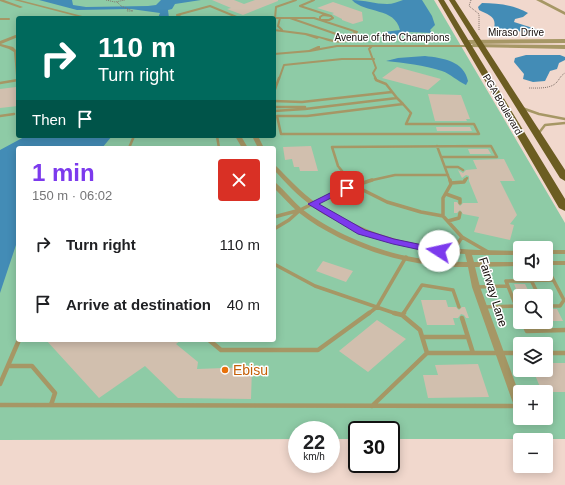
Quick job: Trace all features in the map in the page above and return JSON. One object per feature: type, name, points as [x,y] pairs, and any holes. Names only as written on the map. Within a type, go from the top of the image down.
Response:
[{"type":"main road","name":"PGA Boulevard","points":[[441,0],[520,108],[565,178]]},
{"type":"main road","name":"PGA Boulevard","points":[[452,0],[474,44],[565,208]]},
{"type":"street","points":[[0,0],[25,8]]},
{"type":"street","points":[[16,0],[78,16]]},
{"type":"street","points":[[538,0],[565,14]]},
{"type":"street","points":[[63,16],[68,14]]},
{"type":"street","name":"Avenue of the Champions","points":[[276,30],[334,41],[474,44]]},
{"type":"street","points":[[0,44],[16,36]]},
{"type":"street","points":[[314,36],[321,42],[315,50]]},
{"type":"street","name":"Miraso Drive","points":[[474,44],[565,41]]},
{"type":"street","points":[[0,44],[15,50],[16,54]]},
{"type":"street","name":"Avenue of the Champions","points":[[276,54],[337,46],[474,44]]},
{"type":"street","name":"Miraso Drive","points":[[474,44],[565,48]]},
{"type":"street","points":[[276,169],[312,204],[362,232],[393,242],[429,250],[449,252],[513,252]]},
{"type":"street","points":[[276,186],[300,210],[344,237],[406,257],[430,262],[513,264]]},
{"type":"street","name":"Fairway Lane","points":[[468,252],[476,287],[513,390]]},
{"type":"street","points":[[553,252],[565,252]]},
{"type":"street","points":[[553,264],[565,263]]},
{"type":"lane","points":[[275,16],[276,7],[296,0]]},
{"type":"lane","points":[[314,0],[300,6],[330,16]]},
{"type":"lane","points":[[179,16],[177,15],[210,6],[234,16]]},
{"type":"lane","points":[[320,20],[321,16],[330,16]]},
{"type":"lane","points":[[320,20],[333,18],[330,16]]},
{"type":"lane","points":[[276,18],[280,18],[290,18],[314,18],[357,32],[348,36],[290,18]]},
{"type":"lane","points":[[280,18],[278,26],[282,30]]},
{"type":"lane","points":[[0,19],[9,19]]},
{"type":"lane","points":[[328,31],[340,27]]},
{"type":"lane","points":[[372,46],[369,49],[374,59],[376,68],[374,73],[376,80],[386,84],[412,114],[406,124],[474,124],[479,134],[281,134],[277,116],[307,116],[403,104]]},
{"type":"lane","points":[[276,87],[284,65],[342,59],[374,59]]},
{"type":"lane","points":[[0,84],[16,80]]},
{"type":"lane","points":[[276,101],[302,102],[392,92]]},
{"type":"lane","points":[[276,107],[310,108],[398,98]]},
{"type":"lane","points":[[276,111],[305,108]]},
{"type":"lane","points":[[520,108],[539,114],[565,119]]},
{"type":"lane","points":[[0,116],[14,114]]},
{"type":"lane","points":[[538,134],[545,125],[565,123]]},
{"type":"lane","points":[[437,146],[451,183],[443,198],[443,216]]},
{"type":"lane","points":[[441,156],[497,157],[491,146],[332,147],[338,166],[356,185],[387,202],[421,212],[443,216],[462,237],[491,253]]},
{"type":"lane","points":[[445,167],[458,167],[463,170]]},
{"type":"lane","points":[[276,216],[300,210],[339,191],[356,185],[395,175],[448,175]]},
{"type":"lane","points":[[451,183],[464,182],[467,178]]},
{"type":"lane","points":[[446,194],[460,199],[460,202]]},
{"type":"lane","points":[[276,228],[290,220],[300,210]]},
{"type":"lane","points":[[448,221],[460,218],[460,214]]},
{"type":"lane","points":[[449,252],[457,245],[462,237]]},
{"type":"lane","points":[[211,342],[221,350],[318,350],[377,307],[406,257]]},
{"type":"lane","points":[[276,265],[315,286],[357,302],[402,315],[420,330],[426,353]]},
{"type":"lane","points":[[553,280],[564,300],[560,306],[553,306]]},
{"type":"lane","points":[[513,281],[506,281],[513,296]]},
{"type":"lane","points":[[402,315],[422,285],[453,290],[458,307]]},
{"type":"lane","points":[[476,287],[508,286]]},
{"type":"lane","points":[[483,307],[513,306]]},
{"type":"lane","points":[[462,318],[473,354]]},
{"type":"lane","points":[[526,329],[527,331],[565,330]]},
{"type":"lane","points":[[422,337],[468,337]]},
{"type":"lane","points":[[0,384],[18,342]]},
{"type":"lane","points":[[372,406],[426,353],[513,353]]},
{"type":"lane","points":[[553,353],[565,353]]},
{"type":"lane","points":[[8,366],[32,366],[55,393],[51,406]]},
{"type":"lane","points":[[0,405],[513,406]]},
{"type":"path","points":[[106,0],[109,2],[125,0]]},
{"type":"path","points":[[471,0],[469,6],[479,14],[481,33]]},
{"type":"path","points":[[117,2],[121,6],[128,9]]},
{"type":"path","points":[[529,88],[549,87],[556,83],[560,76],[565,73]]},
{"type":"green space","points":[[0,0],[434,0],[565,223],[565,439],[553,439],[553,433],[513,433],[513,439],[400,439],[400,421],[348,421],[348,439],[340,439],[340,421],[288,421],[288,439],[0,440]]},
{"type":"water","points":[[39,0],[72,0],[73,5],[86,7],[148,6],[156,5],[161,0],[201,0],[175,4],[172,9],[168,10],[169,16],[159,16],[160,13],[131,9],[77,10]]},
{"type":"water","points":[[352,0],[387,4],[403,0],[422,0],[432,16],[435,25],[430,30],[432,33],[409,32],[392,37],[384,35],[384,32],[400,30],[397,23],[386,14],[364,7]]},
{"type":"water","points":[[482,3],[506,5],[523,10],[528,13],[523,17],[515,19],[514,22],[539,30],[531,32],[496,30],[494,28],[495,24],[493,18],[479,10],[478,7]]},
{"type":"water","points":[[526,55],[560,55],[565,57],[565,60],[559,63],[557,69],[550,71],[545,81],[533,82],[523,79],[524,74],[514,62],[515,58]]},
{"type":"water","points":[[425,56],[439,58],[457,65],[466,74],[468,81],[466,85],[445,72],[435,69],[414,64],[386,61],[398,58]]},
{"type":"water","points":[[22,138],[110,138],[104,146],[16,146],[16,245],[0,293],[0,150]]},
{"type":"building","points":[[212,0],[234,0],[244,4],[255,0],[278,1],[243,15],[227,9],[231,8]]},
{"type":"building","points":[[333,2],[362,12],[363,21],[353,24],[332,14],[334,13],[317,8]]},
{"type":"building","points":[[397,67],[441,79],[428,90],[382,78]]},
{"type":"building","points":[[16,87],[16,106],[0,108],[0,89]]},
{"type":"building","points":[[428,94],[461,95],[470,119],[466,119],[467,121],[435,121]]},
{"type":"building","points":[[436,127],[470,127],[472,131],[437,131]]},
{"type":"building","points":[[311,146],[318,171],[300,171],[299,167],[294,167],[292,159],[285,160],[283,147]]},
{"type":"building","points":[[468,149],[488,149],[491,154],[470,154]]},
{"type":"building","points":[[504,159],[515,181],[500,181],[517,215],[510,224],[514,225],[510,240],[474,232],[479,217],[463,214],[460,210],[457,213],[454,213],[454,202],[457,202],[460,206],[463,203],[478,203],[469,181],[469,176],[466,175],[462,178],[458,170],[463,173],[466,170],[477,169],[473,160]]},
{"type":"building","points":[[323,261],[353,271],[346,282],[316,271]]},
{"type":"building","points":[[514,284],[525,284],[528,289],[516,289]]},
{"type":"building","points":[[421,300],[446,300],[448,307],[456,307],[459,310],[462,307],[465,307],[469,318],[466,318],[461,314],[458,318],[453,318],[455,325],[427,325]]},
{"type":"building","points":[[553,309],[557,309],[563,321],[553,321]]},
{"type":"building","points":[[377,320],[406,339],[368,372],[339,351]]},
{"type":"building","points":[[48,342],[178,342],[176,344],[198,362],[197,369],[252,367],[251,399],[178,398],[145,366],[99,398]]},
{"type":"building","points":[[553,363],[565,363],[565,392],[553,392],[553,385],[539,385],[536,377],[553,377]]},
{"type":"building","points":[[478,364],[489,397],[428,398],[423,375],[438,375],[435,365]]},
{"type":"place","name":"Ebisu","points":[[225,370]]},
{"type":"route","points":[[347,188],[312,204],[362,232],[393,242],[439,251]]}]
